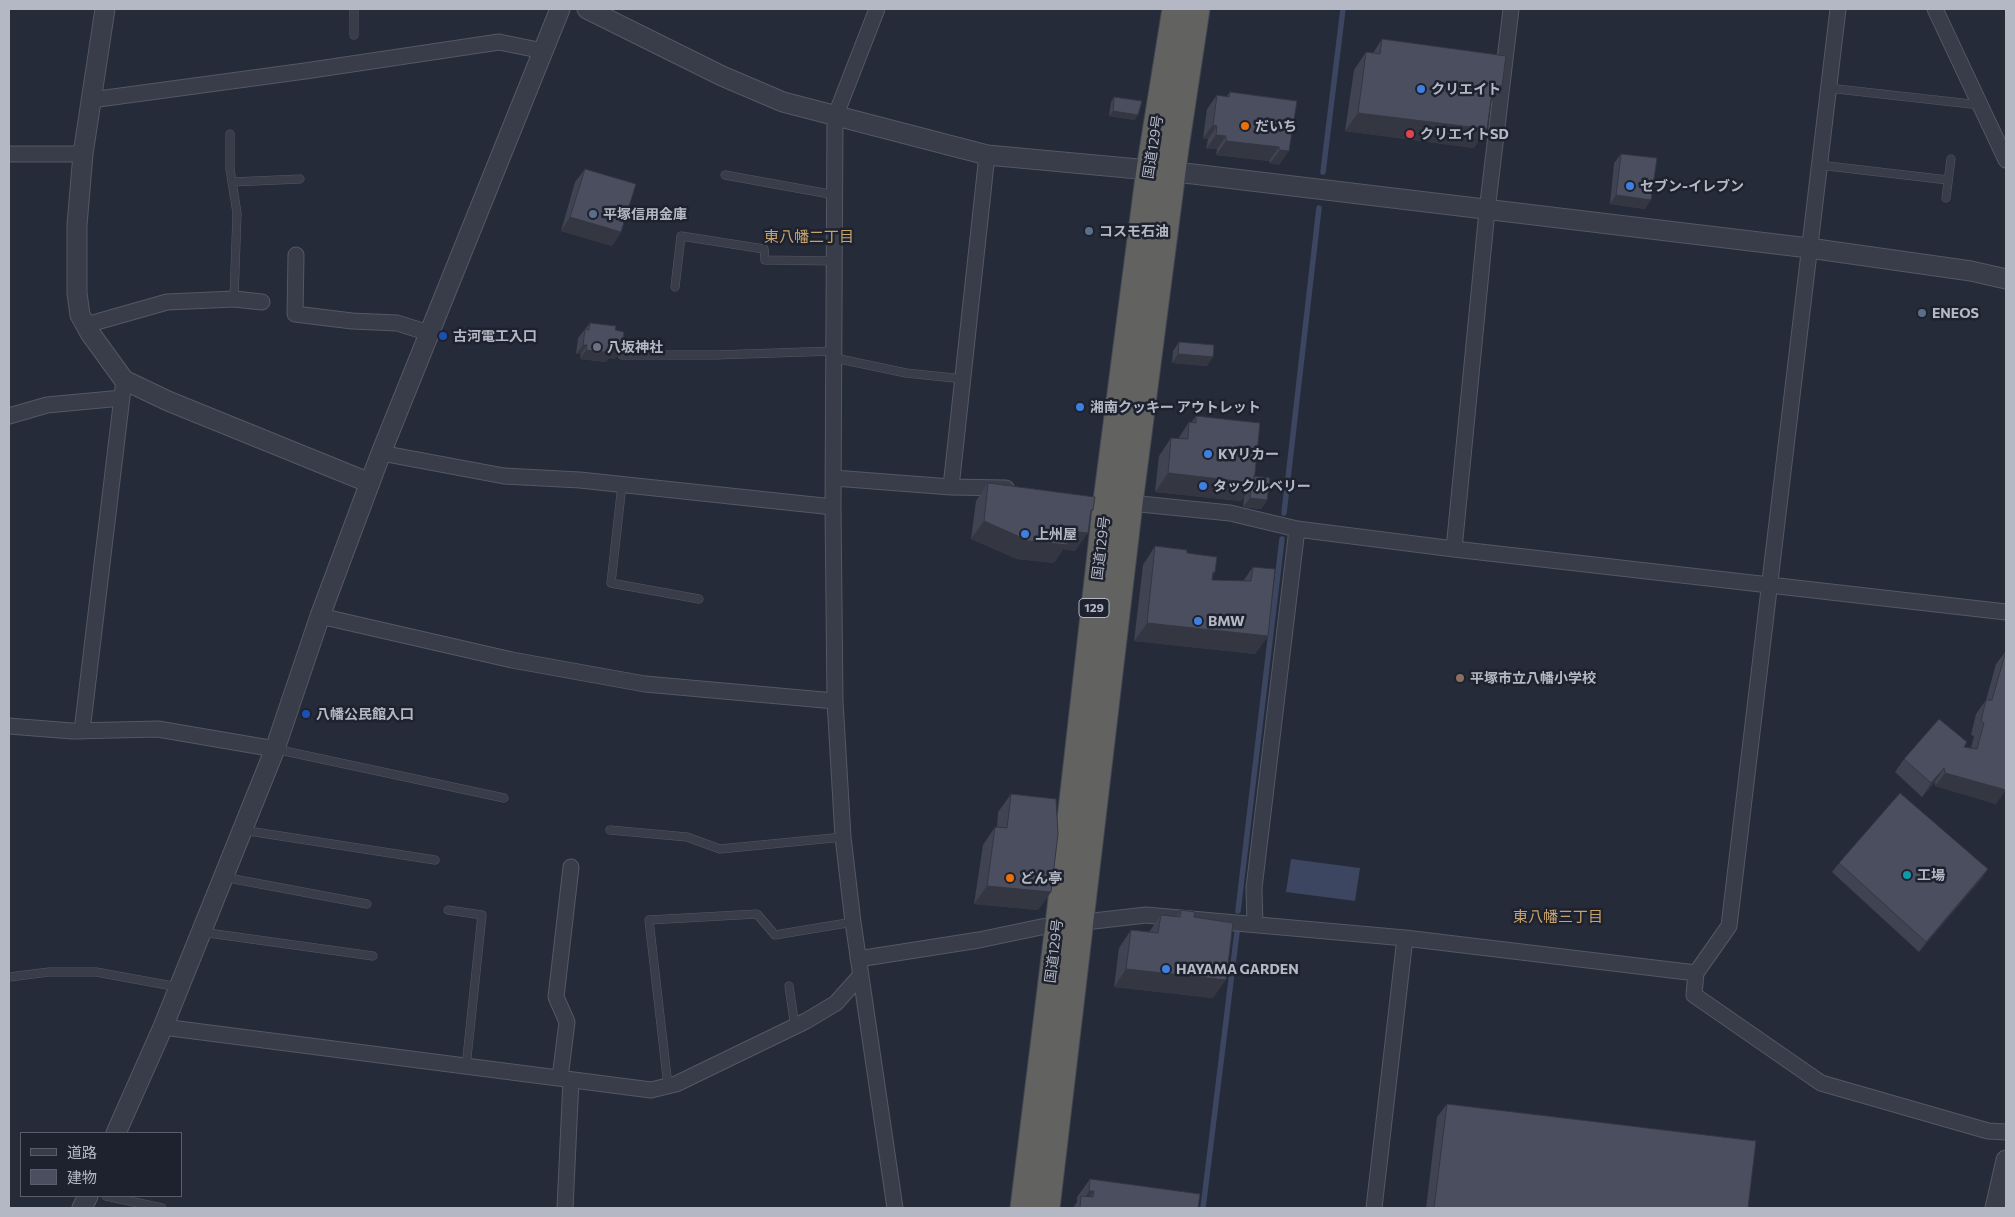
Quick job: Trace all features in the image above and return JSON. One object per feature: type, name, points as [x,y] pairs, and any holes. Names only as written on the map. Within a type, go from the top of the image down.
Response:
[{"type":"highway","name":"国道129号","points":[[1161,171],[1175,9]]},
{"type":"highway","name":"国道129号","points":[[1047,1208],[1069,924],[1110,501],[1161,171],[1197,9]]},
{"type":"highway","name":"国道129号","points":[[1023,1208],[1069,924]]},
{"type":"street","points":[[82,731],[123,389],[80,315],[77,293],[77,225],[83,154],[105,9]]},
{"type":"street","points":[[116,1132],[163,1028],[275,749],[320,616],[381,453],[560,9]]},
{"type":"street","points":[[587,9],[722,76],[783,102],[987,155],[1161,171],[1809,248],[1971,271],[2006,279]]},
{"type":"street","points":[[877,9],[835,117],[833,507],[835,701],[843,837],[853,922],[895,1208]]},
{"type":"street","points":[[1454,549],[1487,210],[1511,9]]},
{"type":"street","points":[[1838,9],[1771,586],[1729,926],[1696,972],[1694,995],[1822,1083],[1988,1131],[2006,1132]]},
{"type":"street","points":[[1935,9],[2006,160]]},
{"type":"street","points":[[91,100],[499,42],[543,51]]},
{"type":"street","points":[[9,154],[83,154]]},
{"type":"street","points":[[951,487],[987,155]]},
{"type":"street","points":[[296,254],[295,314],[352,321],[396,323],[430,333]]},
{"type":"street","points":[[86,325],[167,302],[234,299],[262,302]]},
{"type":"street","points":[[9,416],[47,405],[123,389],[168,400],[370,483]]},
{"type":"street","points":[[381,453],[504,476],[622,485],[833,507]]},
{"type":"street","points":[[834,478],[1020,490]]},
{"type":"street","points":[[1110,501],[1230,513],[1297,529],[1454,549],[2006,612]]},
{"type":"street","points":[[1254,924],[1254,888],[1297,529]]},
{"type":"street","points":[[320,616],[512,660],[644,684],[835,701]]},
{"type":"street","points":[[9,726],[82,731],[158,730],[275,749]]},
{"type":"street","points":[[565,1208],[567,1022],[556,997],[571,866]]},
{"type":"street","points":[[858,958],[1069,924],[1146,915],[1405,938],[1696,972]]},
{"type":"street","points":[[1374,1208],[1405,938]]},
{"type":"street","points":[[163,1028],[651,1090],[676,1084],[795,1026],[836,1003],[861,975]]},
{"type":"street","points":[[1995,1208],[2006,1160]]},
{"type":"lane","points":[[354,9],[354,35]]},
{"type":"lane","points":[[1828,88],[1980,105]]},
{"type":"lane","points":[[230,134],[230,169],[237,213],[234,299]]},
{"type":"lane","points":[[1946,198],[1950,159]]},
{"type":"lane","points":[[1819,165],[1948,180]]},
{"type":"lane","points":[[725,175],[835,195]]},
{"type":"lane","points":[[232,182],[300,179]]},
{"type":"lane","points":[[675,287],[681,236],[764,249],[765,260],[835,261]]},
{"type":"lane","points":[[622,355],[835,355],[906,373],[964,379]]},
{"type":"lane","points":[[622,485],[611,583],[698,598]]},
{"type":"lane","points":[[275,749],[504,798]]},
{"type":"lane","points":[[242,830],[435,860]]},
{"type":"lane","points":[[610,830],[687,837],[720,849],[843,837]]},
{"type":"lane","points":[[223,876],[367,904]]},
{"type":"lane","points":[[448,910],[482,915],[466,1066]]},
{"type":"lane","points":[[668,1086],[649,920],[757,914],[775,935],[853,922]]},
{"type":"lane","points":[[201,932],[373,956]]},
{"type":"lane","points":[[9,977],[49,972],[96,972],[179,987]]},
{"type":"lane","points":[[789,986],[795,1026]]},
{"type":"lane","points":[[111,1197],[162,1208]]},
{"type":"water","points":[[1291,859],[1360,868],[1355,901],[1286,892]]},
{"type":"building","name":"クリエイト","points":[[1382,39],[1506,56],[1502,86],[1493,85],[1487,129],[1358,113],[1366,52],[1380,54]]},
{"type":"building","name":"だいち","points":[[1230,92],[1297,101],[1289,151],[1280,150],[1279,147],[1226,141],[1226,136],[1216,135],[1217,126],[1213,125],[1217,95],[1229,97]]},
{"type":"building","points":[[1114,97],[1142,101],[1138,115],[1113,111]]},
{"type":"building","name":"セブン-イレブン","points":[[1621,154],[1657,158],[1651,200],[1616,195]]},
{"type":"building","name":"平塚信用金庫","points":[[585,169],[636,184],[621,232],[570,217]]},
{"type":"building","points":[[590,323],[616,326],[615,330],[624,332],[622,350],[613,349],[613,353],[586,350],[587,345],[583,345],[585,329],[589,330]]},
{"type":"building","points":[[1179,342],[1214,345],[1213,357],[1178,354]]},
{"type":"building","points":[[1196,416],[1260,423],[1254,483],[1168,473],[1171,438],[1188,439],[1189,422],[1196,423]]},
{"type":"building","points":[[1254,476],[1270,478],[1267,500],[1250,498]]},
{"type":"building","points":[[988,483],[1095,497],[1088,533],[1069,531],[1067,545],[1029,541],[984,521]]},
{"type":"building","name":"BMW","points":[[1155,546],[1187,550],[1187,553],[1217,557],[1212,580],[1251,581],[1253,567],[1275,569],[1268,636],[1147,623]]},
{"type":"building","points":[[2006,651],[2006,790],[1945,773],[1944,768],[1931,783],[1904,759],[1939,719],[1967,742],[1964,747],[1977,749],[1984,723],[1981,721],[1986,700],[1992,700]]},
{"type":"building","name":"工場","points":[[1900,793],[1988,869],[1926,942],[1839,863]]},
{"type":"building","name":"どん亭","points":[[1011,794],[1056,799],[1058,834],[1051,892],[987,886],[995,827],[1007,828]]},
{"type":"building","points":[[1181,910],[1195,912],[1194,917],[1233,923],[1226,980],[1126,969],[1131,930],[1158,933],[1161,915],[1180,917]]},
{"type":"building","points":[[1447,1104],[1756,1141],[1748,1208],[1434,1208]]},
{"type":"building","points":[[1090,1179],[1200,1194],[1198,1208],[1080,1208],[1081,1196],[1093,1197],[1094,1191],[1089,1191]]},
{"type":"waterway","points":[[1323,172],[1343,9]]},
{"type":"waterway","points":[[1284,513],[1319,208]]},
{"type":"waterway","points":[[1238,911],[1282,539]]},
{"type":"waterway","points":[[1203,1208],[1237,932]]},
{"type":"place","name":"クリエイト","points":[[1421,89]]},
{"type":"place","name":"だいち","points":[[1245,126]]},
{"type":"place","name":"クリエイトSD","points":[[1410,134]]},
{"type":"place","name":"セブン-イレブン","points":[[1630,186]]},
{"type":"place","name":"平塚信用金庫","points":[[593,214]]},
{"type":"place","name":"コスモ石油","points":[[1089,231]]},
{"type":"place","name":"ENEOS","points":[[1922,313]]},
{"type":"place","name":"古河電工入口","points":[[443,336]]},
{"type":"place","name":"八坂神社","points":[[597,347]]},
{"type":"place","name":"湘南クッキー アウトレット","points":[[1080,407]]},
{"type":"place","name":"KYリカー","points":[[1208,454]]},
{"type":"place","name":"タックルベリー","points":[[1203,486]]},
{"type":"place","name":"上州屋","points":[[1025,534]]},
{"type":"place","name":"BMW","points":[[1198,621]]},
{"type":"place","name":"平塚市立八幡小学校","points":[[1460,678]]},
{"type":"place","name":"八幡公民館入口","points":[[306,714]]},
{"type":"place","name":"工場","points":[[1907,875]]},
{"type":"place","name":"どん亭","points":[[1010,878]]},
{"type":"place","name":"HAYAMA GARDEN","points":[[1166,969]]},
{"type":"district","name":"東八幡二丁目","points":[[809,237]]},
{"type":"district","name":"東八幡三丁目","points":[[1558,917]]}]
